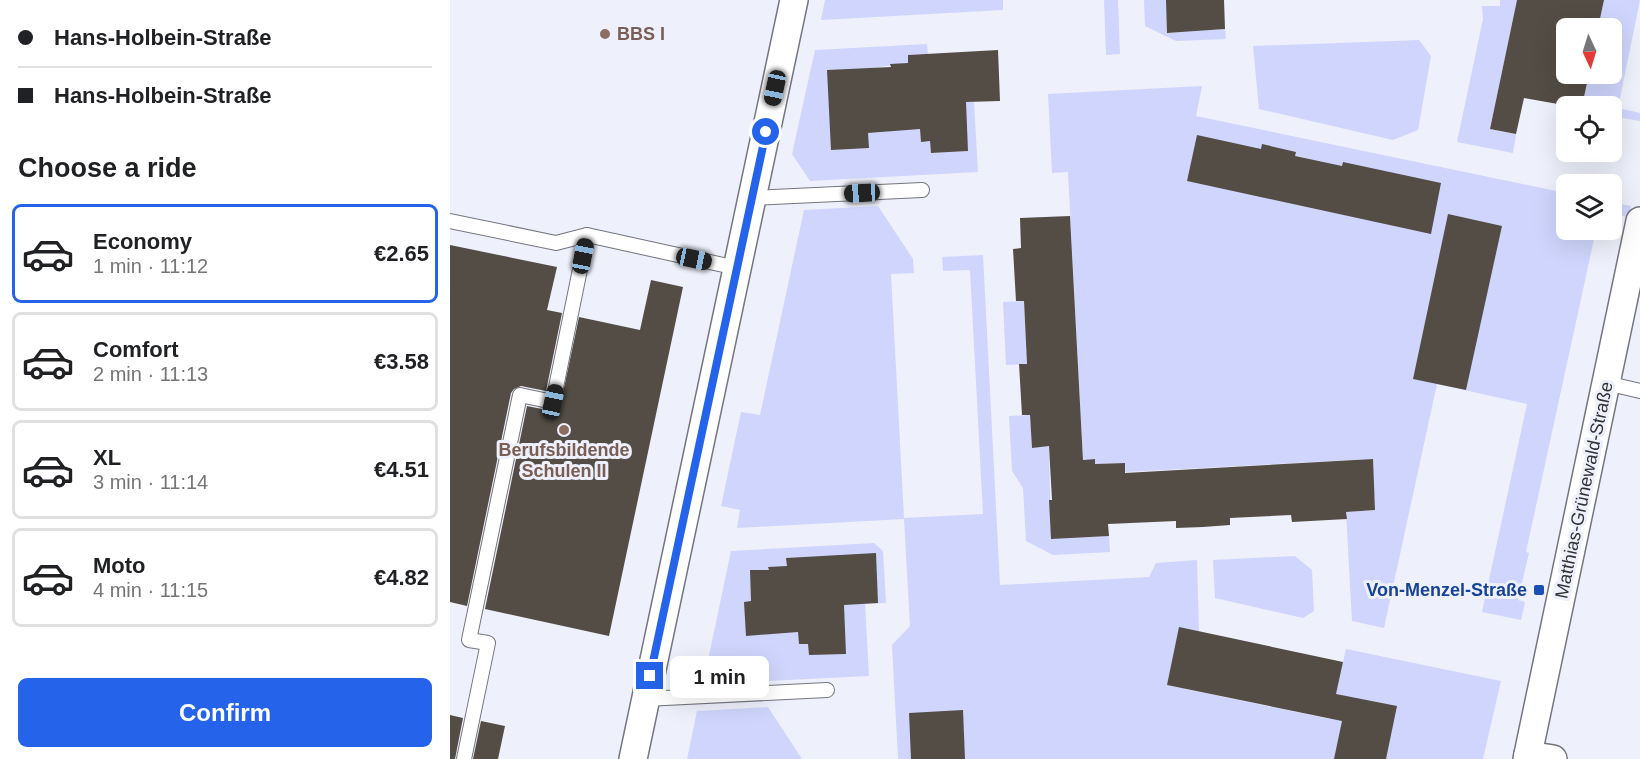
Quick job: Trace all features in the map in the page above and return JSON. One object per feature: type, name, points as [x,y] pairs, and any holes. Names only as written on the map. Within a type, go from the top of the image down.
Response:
[{"type":"street","points":[[633,759],[794,0]]},
{"type":"street","name":"Matthias-Grünewald-Straße","points":[[1536,758],[1606,383],[1640,221]]},
{"type":"lane","points":[[752,198],[922,190]]},
{"type":"lane","points":[[450,221],[556,243],[587,235],[736,268]]},
{"type":"lane","points":[[464,759],[488,643],[469,640],[520,395],[553,402],[587,235]]},
{"type":"lane","points":[[1606,383],[1640,391]]},
{"type":"lane","points":[[645,699],[827,690]]},
{"type":"shaded area","points":[[825,0],[1003,0],[1003,10],[821,20]]},
{"type":"shaded area","points":[[1104,0],[1118,0],[1120,54],[1106,55]]},
{"type":"shaded area","points":[[1144,0],[1166,0],[1168,33],[1225,29],[1226,39],[1176,41],[1145,26]]},
{"type":"shaded area","points":[[1500,0],[1517,0],[1490,129],[1516,134],[1513,153],[1457,142],[1483,19],[1482,6],[1500,6]]},
{"type":"shaded area","points":[[1604,0],[1640,0],[1620,96],[1584,96],[1587,84],[1622,84],[1622,18],[1600,18]]},
{"type":"shaded area","points":[[1419,40],[1431,56],[1418,130],[1393,140],[1259,109],[1253,46]]},
{"type":"shaded area","points":[[927,44],[928,54],[908,55],[908,63],[872,68],[873,98],[868,133],[889,131],[920,122],[921,141],[930,141],[931,153],[968,151],[963,102],[974,102],[978,172],[810,181],[792,154],[815,50]]},
{"type":"shaded area","points":[[1202,86],[1196,116],[1556,191],[1556,240],[1594,240],[1526,552],[1529,553],[1518,600],[1525,602],[1521,620],[1482,612],[1527,404],[1437,384],[1384,628],[1352,621],[1346,512],[1375,510],[1372,459],[1125,472],[1124,463],[1095,464],[1095,459],[1083,460],[1068,172],[1052,173],[1048,94]]},
{"type":"shaded area","points":[[1622,109],[1640,113],[1640,121],[1622,118]]},
{"type":"shaded area","points":[[1622,204],[1631,206],[1628,217],[1622,216]]},
{"type":"shaded area","points":[[878,206],[913,259],[914,273],[891,274],[904,518],[983,514],[970,270],[943,271],[942,257],[983,255],[1000,585],[1149,577],[1156,563],[1197,560],[1199,632],[1167,685],[1330,719],[1346,649],[1501,681],[1483,759],[898,759],[892,645],[910,626],[904,519],[737,528],[740,510],[721,506],[741,412],[760,415],[804,210]]},
{"type":"shaded area","points":[[1024,301],[1027,364],[1006,365],[1003,302]]},
{"type":"shaded area","points":[[1030,415],[1032,447],[1049,446],[1051,538],[1109,536],[1110,552],[1053,555],[1026,541],[1023,488],[1012,471],[1009,416]]},
{"type":"shaded area","points":[[874,543],[883,551],[886,603],[865,604],[869,676],[703,684],[731,551]]},
{"type":"shaded area","points":[[1295,556],[1312,570],[1314,611],[1303,618],[1215,598],[1213,560]]},
{"type":"shaded area","points":[[768,707],[802,759],[687,759],[697,711]]},
{"type":"building","points":[[1166,0],[1224,0],[1225,29],[1167,33]]},
{"type":"building","points":[[1517,0],[1604,0],[1600,18],[1556,18],[1556,84],[1587,84],[1584,96],[1556,96],[1556,104],[1524,98],[1516,134],[1490,129]]},
{"type":"building","points":[[998,50],[1000,101],[966,102],[968,151],[931,153],[930,141],[921,142],[920,129],[868,133],[869,148],[831,150],[827,70],[891,67],[890,64],[908,63],[908,55]]},
{"type":"building","points":[[1197,135],[1261,149],[1262,144],[1296,152],[1295,156],[1342,166],[1343,162],[1441,183],[1431,234],[1187,181]]},
{"type":"building","points":[[1448,214],[1502,226],[1466,390],[1413,379]]},
{"type":"building","points":[[1070,216],[1083,460],[1095,459],[1095,464],[1125,463],[1125,473],[1373,459],[1375,510],[1346,512],[1347,519],[1292,522],[1291,515],[1230,518],[1230,525],[1203,527],[1176,528],[1176,521],[1108,524],[1109,536],[1051,539],[1049,500],[1052,500],[1049,446],[1032,448],[1030,415],[1022,415],[1019,364],[1027,364],[1024,301],[1016,301],[1013,249],[1021,248],[1020,218]]},
{"type":"building","points":[[450,245],[557,267],[547,310],[562,313],[546,391],[521,386],[511,393],[467,606],[450,602]]},
{"type":"building","points":[[651,280],[683,287],[609,636],[485,609],[527,406],[552,411],[560,407],[579,317],[640,330]]},
{"type":"building","points":[[876,553],[878,603],[844,605],[846,654],[809,655],[808,644],[799,644],[798,632],[746,636],[744,602],[751,601],[750,570],[769,570],[768,567],[787,566],[786,558]]},
{"type":"building","points":[[1179,627],[1343,662],[1336,694],[1397,706],[1386,759],[1334,759],[1342,721],[1167,685]]},
{"type":"building","points":[[963,710],[965,759],[911,759],[909,713]]},
{"type":"building","points":[[450,715],[463,718],[455,759],[450,759]]},
{"type":"building","points":[[481,721],[505,726],[498,759],[473,759]]},
{"type":"place","name":"BBS I","points":[[605,34]]},
{"type":"place","name":"Berufsbildende Schulen II","points":[[564,430]]},
{"type":"place","name":"Von-Menzel-Straße","points":[[1539,590]]},
{"type":"route","points":[[650,676],[766,132]]}]
